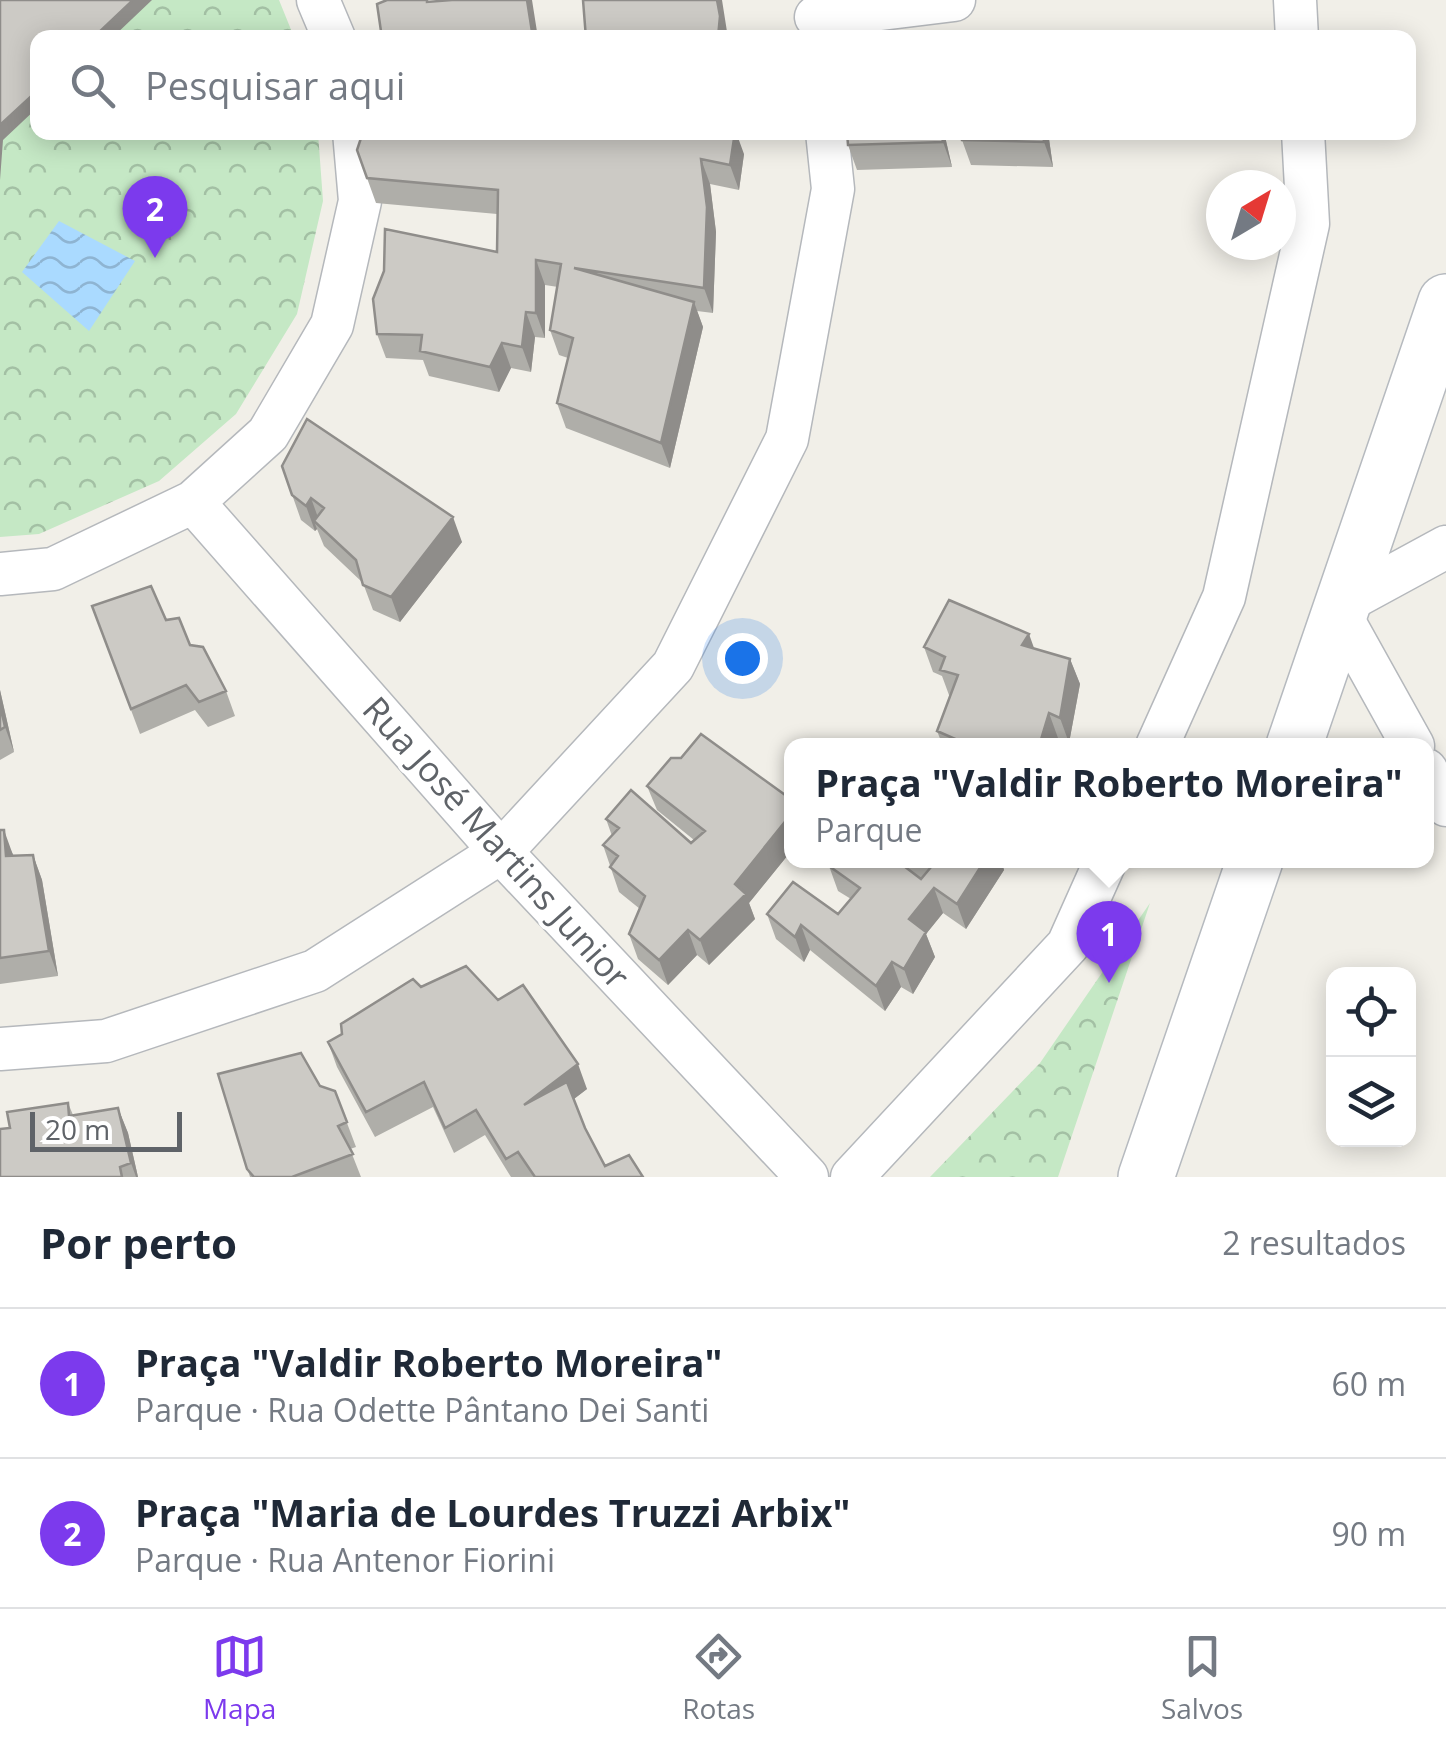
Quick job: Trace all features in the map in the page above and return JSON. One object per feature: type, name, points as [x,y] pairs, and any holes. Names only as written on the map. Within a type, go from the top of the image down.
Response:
[{"type":"main road","points":[[1297,738],[1446,302]]},
{"type":"main road","points":[[1146,1177],[1251,868]]},
{"type":"street","points":[[318,0],[331,30]]},
{"type":"street","points":[[816,18],[954,0]]},
{"type":"street","points":[[1295,0],[1297,30]]},
{"type":"street","points":[[0,574],[53,569],[193,502],[268,434],[332,325],[360,201],[355,140]]},
{"type":"street","points":[[0,1049],[106,1041],[315,971],[502,852],[673,666],[787,439],[833,189],[829,140]]},
{"type":"street","points":[[1162,738],[1224,596],[1308,224],[1303,140]]},
{"type":"street","name":"Rua José Martins Junior","points":[[193,502],[502,852],[807,1177]]},
{"type":"street","points":[[1409,738],[1341,608],[1446,547]]},
{"type":"street","points":[[852,1177],[1068,945],[1102,868]]},
{"type":"green space","points":[[0,0],[279,0],[291,30],[30,30],[30,140],[319,140],[323,201],[297,314],[236,414],[159,481],[39,534],[0,537]]},
{"type":"green space","points":[[1150,903],[1058,1177],[930,1177],[1040,1063]]},
{"type":"water","points":[[59,221],[135,261],[89,331],[22,272]]},
{"type":"building","points":[[0,0],[133,0],[101,30],[30,30],[30,97],[0,125]]},
{"type":"building","points":[[387,0],[527,0],[532,30],[381,30],[377,4]]},
{"type":"building","points":[[583,0],[717,0],[720,16],[719,30],[585,30]]},
{"type":"building","points":[[360,140],[734,140],[730,165],[701,159],[707,207],[704,288],[574,268],[694,302],[661,443],[557,403],[573,338],[550,330],[561,264],[536,260],[536,313],[526,312],[522,347],[502,343],[490,367],[420,351],[422,335],[377,334],[373,299],[384,271],[385,229],[497,252],[498,190],[367,178],[357,150]]},
{"type":"building","points":[[848,140],[943,142],[848,145]]},
{"type":"building","points":[[962,140],[1044,140],[1044,142]]},
{"type":"building","points":[[307,419],[453,517],[391,597],[363,585],[356,560],[314,521],[324,508],[311,498],[306,506],[292,495],[282,466]]},
{"type":"building","points":[[151,586],[166,620],[179,618],[190,645],[203,647],[226,691],[199,702],[186,685],[131,709],[92,606]]},
{"type":"building","points":[[949,600],[1029,634],[1022,645],[1070,659],[1060,718],[1049,713],[1041,738],[953,738],[937,731],[958,675],[940,670],[945,657],[924,647]]},
{"type":"building","points":[[0,704],[5,727],[0,730]]},
{"type":"building","points":[[701,734],[784,794],[784,823],[735,884],[746,894],[700,940],[688,930],[659,960],[629,934],[645,896],[610,867],[618,856],[603,845],[619,828],[606,819],[631,790],[691,843],[705,831],[647,786],[671,758],[681,758]]},
{"type":"building","points":[[0,830],[4,830],[6,856],[33,855],[49,951],[0,958]]},
{"type":"building","points":[[832,868],[907,868],[921,879],[930,868],[980,868],[957,904],[934,888],[909,919],[926,932],[904,969],[892,962],[876,986],[801,925],[795,937],[767,914],[793,882],[838,914],[860,888]]},
{"type":"building","points":[[466,966],[498,1000],[523,985],[578,1064],[524,1105],[567,1082],[605,1166],[629,1155],[643,1177],[535,1177],[518,1152],[506,1159],[476,1110],[445,1128],[424,1082],[366,1112],[328,1042],[342,1034],[341,1024],[413,979],[421,987]]},
{"type":"building","points":[[301,1053],[320,1086],[335,1091],[347,1122],[338,1126],[353,1154],[292,1177],[254,1177],[247,1169],[218,1074]]},
{"type":"building","points":[[68,1103],[69,1116],[118,1108],[131,1163],[120,1167],[122,1177],[0,1177],[0,1129],[10,1128],[7,1112]]},
{"type":"place","name":"Praça \"Maria de Lourdes Truzzi Arbix\"","points":[[155,258]]},
{"type":"place","name":"Praça \"Valdir Roberto Moreira\"","points":[[1109,983]]}]
